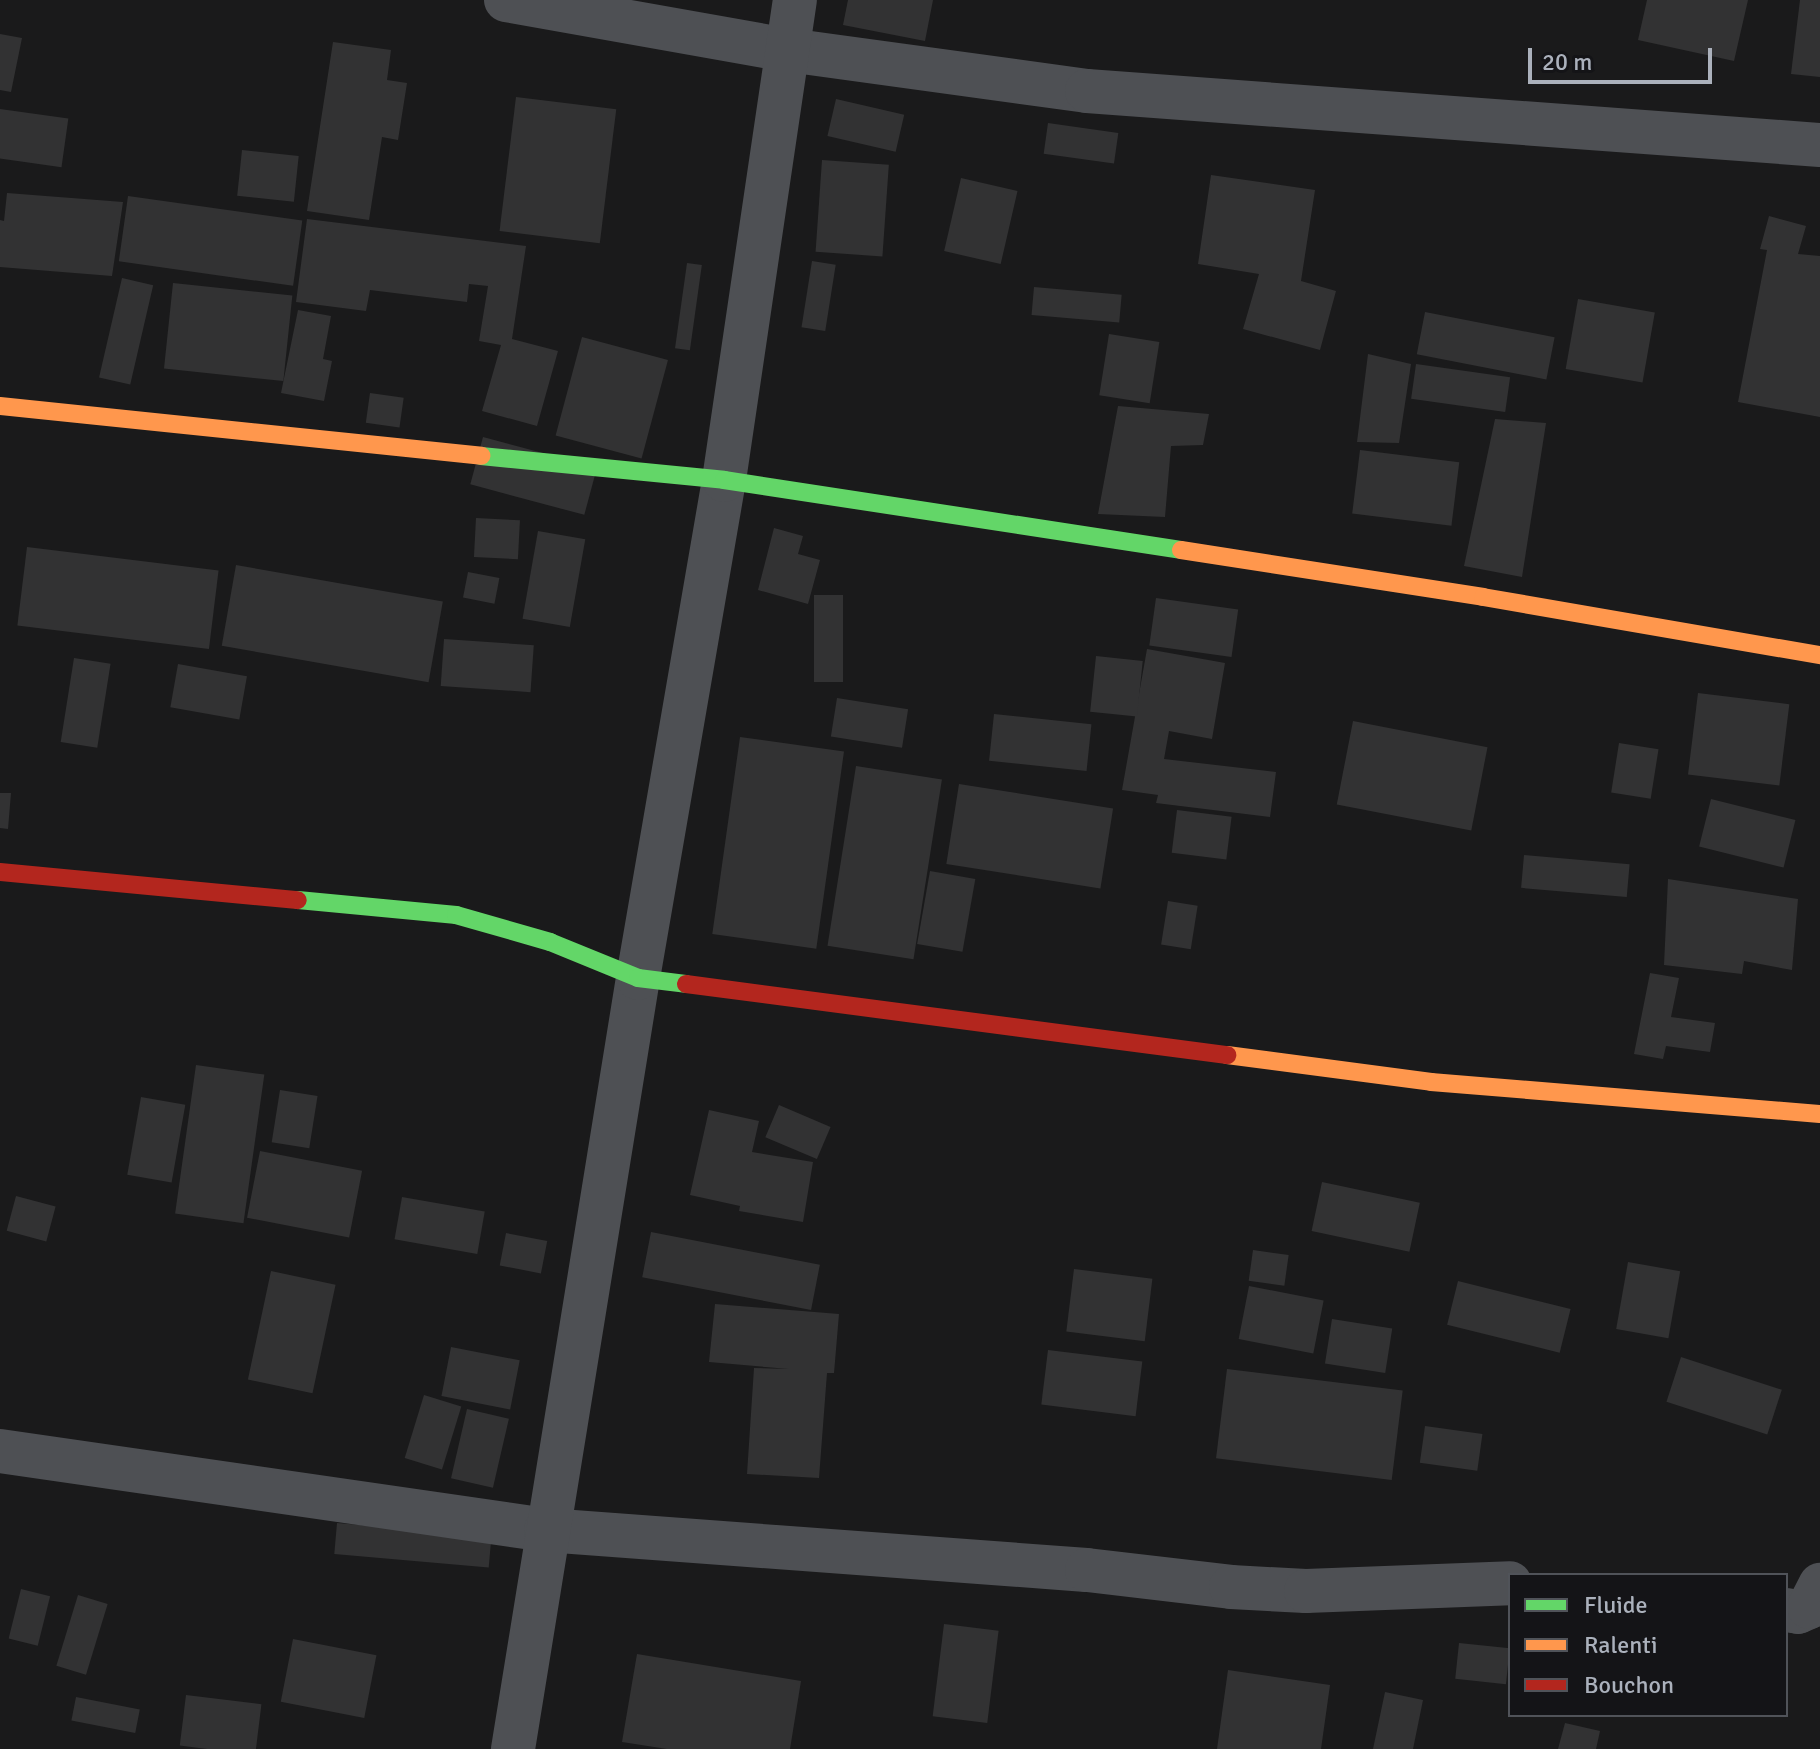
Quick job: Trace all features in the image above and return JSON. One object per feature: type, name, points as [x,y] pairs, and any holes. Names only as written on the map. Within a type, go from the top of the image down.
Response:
[{"type":"street","points":[[506,0],[788,50],[1087,91],[1820,145]]},
{"type":"street","points":[[513,1749],[546,1530],[724,480],[752,270],[795,0]]},
{"type":"street","points":[[0,406],[287,438],[724,480],[1483,597],[1820,655]]},
{"type":"street","points":[[0,872],[456,915],[550,942],[638,978],[1431,1082],[1820,1114]]},
{"type":"street","points":[[0,1451],[546,1530],[1087,1570],[1231,1587],[1306,1591],[1508,1583]]},
{"type":"street","points":[[1788,1610],[1798,1612],[1809,1607],[1820,1585]]},
{"type":"building","points":[[848,0],[933,0],[925,41],[843,25]]},
{"type":"building","points":[[1647,0],[1748,0],[1734,61],[1638,40]]},
{"type":"building","points":[[1800,0],[1820,0],[1820,77],[1791,74]]},
{"type":"building","points":[[0,34],[22,38],[11,92],[0,90]]},
{"type":"building","points":[[333,42],[391,50],[387,80],[407,83],[398,140],[382,137],[369,220],[307,211]]},
{"type":"building","points":[[516,97],[616,109],[600,243],[500,231]]},
{"type":"building","points":[[836,99],[904,115],[896,152],[827,136]]},
{"type":"building","points":[[0,109],[68,119],[62,167],[0,158]]},
{"type":"building","points":[[1048,123],[1118,133],[1114,164],[1044,154]]},
{"type":"building","points":[[242,150],[299,156],[294,202],[237,196]]},
{"type":"building","points":[[822,160],[889,165],[882,256],[816,252]]},
{"type":"building","points":[[1211,175],[1315,190],[1301,281],[1336,291],[1320,350],[1243,329],[1259,274],[1198,264]]},
{"type":"building","points":[[961,178],[1018,191],[1001,264],[944,251]]},
{"type":"building","points":[[7,193],[123,202],[112,276],[0,267],[0,220],[4,221]]},
{"type":"building","points":[[128,196],[302,220],[293,286],[119,261]]},
{"type":"building","points":[[1769,216],[1806,226],[1798,254],[1820,256],[1820,417],[1738,402],[1767,250],[1760,249]]},
{"type":"building","points":[[307,219],[526,246],[512,339],[558,351],[537,426],[482,411],[501,345],[479,341],[488,286],[469,284],[467,302],[370,290],[366,311],[296,302]]},
{"type":"building","points":[[812,261],[836,265],[825,331],[802,327]]},
{"type":"building","points":[[687,263],[702,265],[690,350],[675,348]]},
{"type":"building","points":[[122,278],[153,285],[130,385],[99,377]]},
{"type":"building","points":[[173,283],[292,296],[283,381],[164,369]]},
{"type":"building","points":[[1034,287],[1122,295],[1119,323],[1032,315]]},
{"type":"building","points":[[1578,299],[1655,313],[1642,382],[1566,369]]},
{"type":"building","points":[[298,310],[331,316],[323,359],[332,361],[324,401],[281,393]]},
{"type":"building","points":[[1425,312],[1555,337],[1546,379],[1417,354]]},
{"type":"building","points":[[1109,334],[1159,342],[1150,403],[1099,395]]},
{"type":"building","points":[[582,337],[668,360],[642,459],[556,436]]},
{"type":"building","points":[[1368,354],[1411,364],[1399,443],[1357,442]]},
{"type":"building","points":[[1416,364],[1510,377],[1505,412],[1411,399]]},
{"type":"building","points":[[370,393],[404,398],[399,427],[366,423]]},
{"type":"building","points":[[1118,406],[1209,414],[1203,445],[1171,446],[1165,517],[1098,514]]},
{"type":"building","points":[[1495,419],[1546,423],[1522,577],[1464,566]]},
{"type":"building","points":[[483,437],[597,468],[584,515],[470,484]]},
{"type":"building","points":[[1360,450],[1459,462],[1451,526],[1352,514]]},
{"type":"building","points":[[476,518],[520,520],[518,559],[474,557]]},
{"type":"building","points":[[774,528],[803,536],[798,554],[820,560],[808,604],[758,590]]},
{"type":"building","points":[[538,531],[585,539],[570,627],[523,619]]},
{"type":"building","points":[[27,547],[219,571],[209,649],[17,625]]},
{"type":"building","points":[[236,565],[443,601],[429,682],[222,646]]},
{"type":"building","points":[[468,572],[499,578],[494,604],[463,598]]},
{"type":"building","points":[[814,595],[843,595],[843,682],[814,682]]},
{"type":"building","points":[[1156,598],[1238,610],[1232,657],[1149,646]]},
{"type":"building","points":[[444,639],[534,645],[531,692],[441,686]]},
{"type":"building","points":[[1147,649],[1225,663],[1212,739],[1169,731],[1164,759],[1276,772],[1270,817],[1156,803],[1158,795],[1122,790]]},
{"type":"building","points":[[1096,656],[1143,661],[1137,717],[1090,712]]},
{"type":"building","points":[[74,658],[111,664],[97,748],[61,742]]},
{"type":"building","points":[[178,664],[247,676],[239,719],[170,707]]},
{"type":"building","points":[[1698,693],[1789,704],[1779,786],[1688,774]]},
{"type":"building","points":[[837,698],[908,709],[902,748],[831,737]]},
{"type":"building","points":[[994,714],[1091,724],[1087,771],[989,761]]},
{"type":"building","points":[[1353,721],[1487,747],[1471,831],[1337,804]]},
{"type":"building","points":[[740,737],[844,752],[816,949],[712,934]]},
{"type":"building","points":[[1619,743],[1659,749],[1651,799],[1611,792]]},
{"type":"building","points":[[856,766],[942,780],[913,959],[828,946]]},
{"type":"building","points":[[959,784],[1113,808],[1100,888],[946,864]]},
{"type":"building","points":[[0,793],[11,793],[8,829],[0,828]]},
{"type":"building","points":[[1711,799],[1795,820],[1784,868],[1699,847]]},
{"type":"building","points":[[1177,810],[1232,817],[1226,859],[1172,853]]},
{"type":"building","points":[[1524,855],[1630,864],[1627,897],[1521,888]]},
{"type":"building","points":[[930,871],[975,879],[962,952],[917,944]]},
{"type":"building","points":[[1668,879],[1798,899],[1792,970],[1744,961],[1742,974],[1664,965]]},
{"type":"building","points":[[1168,901],[1198,906],[1191,949],[1161,944]]},
{"type":"building","points":[[1650,973],[1679,978],[1671,1017],[1715,1023],[1710,1052],[1666,1046],[1663,1059],[1634,1054]]},
{"type":"building","points":[[196,1065],[264,1075],[243,1223],[175,1214]]},
{"type":"building","points":[[280,1090],[318,1096],[309,1148],[272,1142]]},
{"type":"building","points":[[141,1097],[185,1105],[172,1183],[127,1175]]},
{"type":"building","points":[[779,1105],[831,1127],[817,1159],[765,1137]]},
{"type":"building","points":[[709,1110],[759,1121],[752,1152],[813,1162],[803,1222],[739,1211],[740,1206],[690,1195]]},
{"type":"building","points":[[260,1151],[362,1171],[349,1238],[247,1218]]},
{"type":"building","points":[[1322,1182],[1420,1203],[1409,1252],[1312,1231]]},
{"type":"building","points":[[16,1196],[56,1207],[46,1241],[7,1231]]},
{"type":"building","points":[[402,1197],[485,1212],[477,1254],[395,1239]]},
{"type":"building","points":[[651,1232],[820,1265],[811,1310],[642,1277]]},
{"type":"building","points":[[506,1233],[547,1241],[541,1273],[500,1265]]},
{"type":"building","points":[[1253,1250],[1289,1255],[1284,1286],[1249,1281]]},
{"type":"building","points":[[1628,1262],[1680,1271],[1668,1338],[1616,1329]]},
{"type":"building","points":[[1074,1269],[1152,1279],[1145,1341],[1066,1332]]},
{"type":"building","points":[[271,1271],[336,1285],[312,1393],[248,1380]]},
{"type":"building","points":[[1458,1281],[1571,1309],[1560,1353],[1447,1325]]},
{"type":"building","points":[[1249,1286],[1324,1301],[1313,1354],[1239,1339]]},
{"type":"building","points":[[715,1304],[839,1314],[834,1373],[827,1373],[819,1478],[747,1474],[754,1368],[789,1369],[709,1362]]},
{"type":"building","points":[[1332,1319],[1392,1329],[1385,1373],[1325,1363]]},
{"type":"building","points":[[451,1347],[520,1360],[510,1409],[441,1396]]},
{"type":"building","points":[[1048,1350],[1142,1362],[1136,1416],[1041,1405]]},
{"type":"building","points":[[1681,1357],[1782,1390],[1767,1434],[1666,1402]]},
{"type":"building","points":[[1227,1369],[1403,1391],[1392,1480],[1216,1458]]},
{"type":"building","points":[[424,1395],[461,1406],[442,1470],[405,1458]]},
{"type":"building","points":[[467,1409],[509,1419],[493,1488],[451,1478]]},
{"type":"building","points":[[1425,1426],[1482,1434],[1477,1471],[1420,1463]]},
{"type":"building","points":[[337,1523],[491,1537],[489,1567],[334,1554]]},
{"type":"building","points":[[21,1589],[50,1596],[38,1646],[9,1638]]},
{"type":"building","points":[[78,1595],[108,1604],[86,1675],[56,1666]]},
{"type":"building","points":[[944,1624],[999,1631],[987,1723],[933,1716]]},
{"type":"building","points":[[293,1639],[376,1655],[364,1718],[281,1702]]},
{"type":"building","points":[[1459,1643],[1508,1648],[1506,1684],[1455,1679]]},
{"type":"building","points":[[637,1654],[801,1681],[790,1749],[667,1749],[622,1742]]},
{"type":"building","points":[[1228,1670],[1330,1685],[1321,1749],[1217,1749]]},
{"type":"building","points":[[1385,1692],[1423,1700],[1413,1749],[1373,1749]]},
{"type":"building","points":[[186,1695],[261,1704],[256,1749],[180,1746]]},
{"type":"building","points":[[76,1697],[140,1709],[135,1733],[71,1721]]},
{"type":"building","points":[[1565,1723],[1600,1731],[1596,1749],[1558,1749]]},
{"type":"traffic: fast","points":[[481,456],[724,480],[1181,550]]},
{"type":"traffic: fast","points":[[298,900],[456,915],[550,942],[638,978],[686,984]]},
{"type":"traffic: slow","points":[[0,406],[481,456]]},
{"type":"traffic: slow","points":[[1181,550],[1483,597],[1820,655]]},
{"type":"traffic: slow","points":[[1227,1055],[1431,1082],[1820,1114]]},
{"type":"traffic: jam","points":[[0,872],[298,900]]},
{"type":"traffic: jam","points":[[686,984],[1227,1055]]}]
